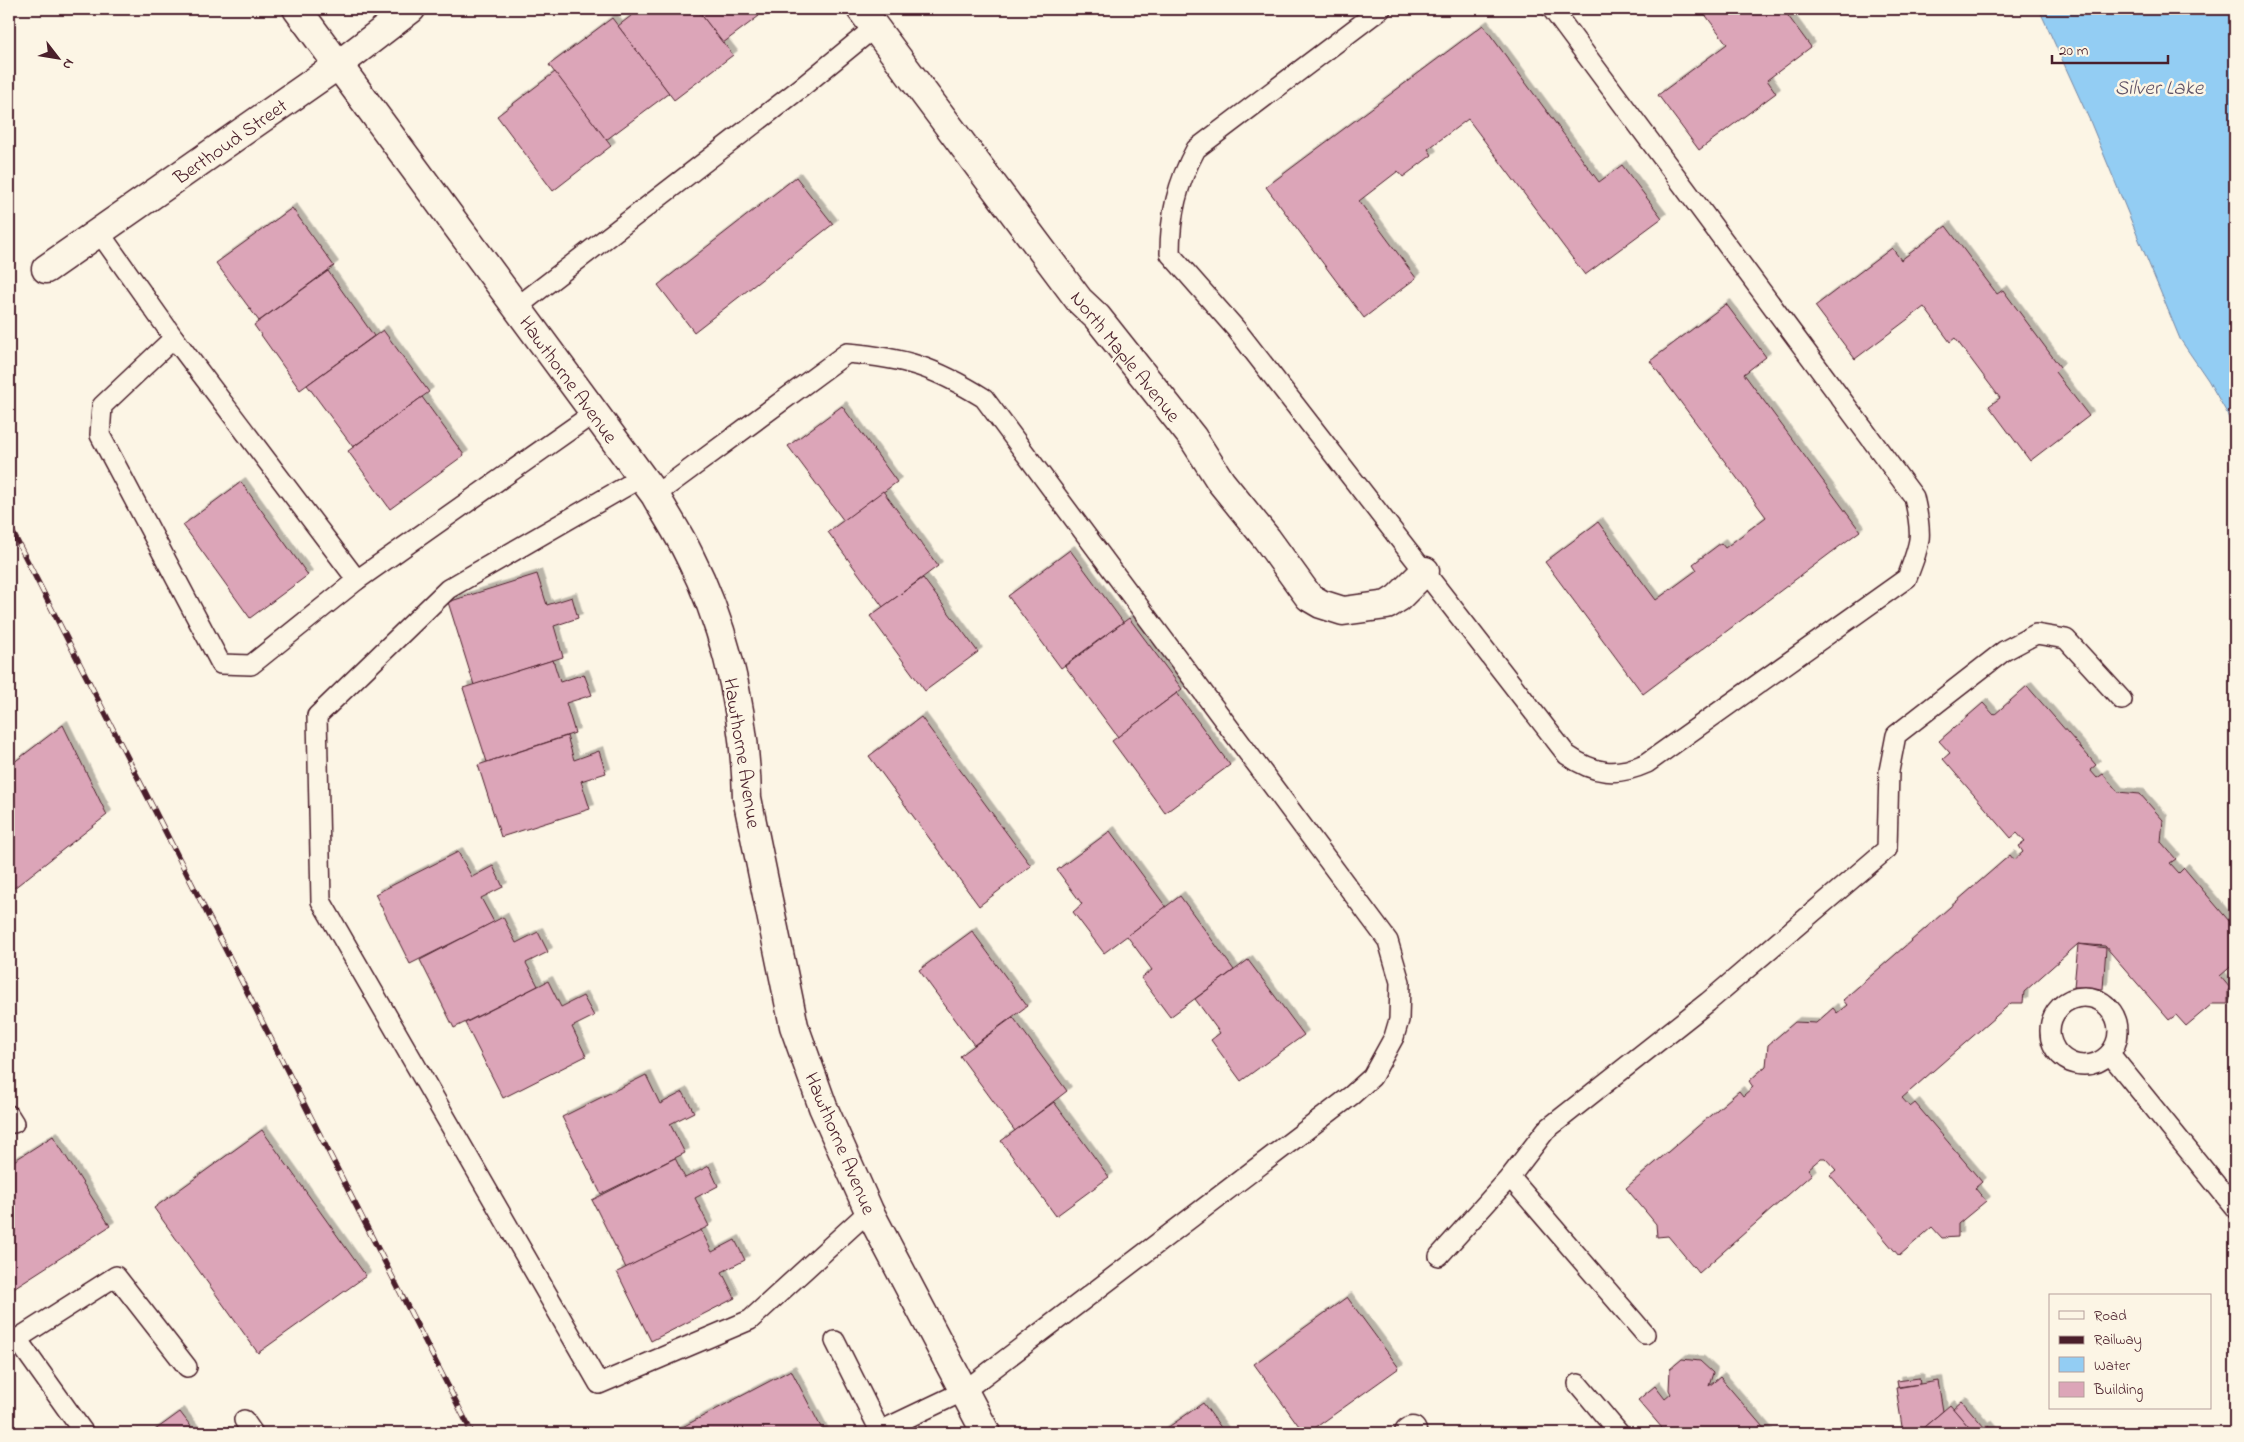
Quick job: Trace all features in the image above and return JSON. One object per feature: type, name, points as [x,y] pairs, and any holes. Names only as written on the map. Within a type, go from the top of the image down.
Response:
[{"type":"street","name":"Hawthorne Avenue","points":[[297,9],[648,486],[689,554],[716,618],[736,693],[746,761],[748,798],[794,1026],[822,1107],[869,1211],[986,1433]]},
{"type":"street","name":"Berthoud Street","points":[[46,269],[338,65],[411,9]]},
{"type":"street","name":"North Maple Avenue","points":[[868,18],[1079,300],[1097,317],[1193,438],[1221,482],[1267,539],[1309,597],[1321,604],[1343,611],[1387,605],[1398,598],[1425,571]]},
{"type":"lane","points":[[1381,9],[1196,149],[1187,166],[1174,202],[1170,225],[1170,254],[1236,329],[1567,755],[1581,765],[1602,772],[1629,771],[1647,763],[1907,578],[1920,543],[1921,526],[1914,497],[1552,9]]},
{"type":"lane","points":[[517,307],[802,87],[868,18]]},
{"type":"lane","points":[[99,232],[174,338],[357,580]]},
{"type":"lane","points":[[174,338],[102,406],[100,435],[222,664],[251,665],[357,580],[594,413]]},
{"type":"lane","points":[[835,1341],[881,1432],[964,1391],[1352,1095],[1372,1077],[1394,1037],[1399,1020],[1400,982],[1388,941],[984,398],[956,380],[914,363],[885,356],[847,353],[648,486],[448,589],[317,716],[320,901],[599,1384],[750,1320],[869,1211]]},
{"type":"lane","points":[[1439,1256],[1510,1177],[1546,1130],[1708,1002],[1887,849],[1888,771],[1896,735],[2004,651],[2036,634],[2066,638],[2122,700]]},
{"type":"lane","points":[[2110,1054],[2235,1208]]},
{"type":"lane","points":[[1510,1177],[1644,1334]]},
{"type":"lane","points":[[84,1433],[13,1342],[116,1276],[186,1367]]},
{"type":"lane","points":[[1578,1384],[1619,1433]]},
{"type":"water","name":"Silver Lake","points":[[2039,9],[2235,9],[2235,438],[2227,413],[2208,380],[2180,339],[2090,121]]},
{"type":"building","points":[[640,9],[697,9],[733,55],[674,100],[618,26]]},
{"type":"building","points":[[697,9],[753,9],[759,16],[723,43]]},
{"type":"building","points":[[1701,9],[1783,9],[1811,47],[1767,80],[1776,93],[1699,150],[1658,95],[1727,44]]},
{"type":"building","points":[[612,18],[669,93],[606,140],[549,65]]},
{"type":"building","points":[[1483,25],[1599,182],[1622,165],[1662,218],[1585,275],[1468,119],[1428,149],[1432,155],[1403,177],[1398,171],[1359,201],[1416,278],[1364,318],[1266,187]]},
{"type":"building","points":[[555,72],[611,146],[553,191],[497,116]]},
{"type":"building","points":[[796,177],[833,224],[694,332],[658,285]]},
{"type":"building","points":[[292,208],[334,266],[259,321],[216,263]]},
{"type":"building","points":[[1946,226],[1997,294],[2003,290],[2060,367],[2055,372],[2089,416],[2030,461],[1989,406],[2000,398],[1955,338],[1950,342],[1924,307],[1855,359],[1815,306],[1892,248],[1901,260]]},
{"type":"building","points":[[328,271],[374,336],[300,390],[254,325]]},
{"type":"building","points":[[1726,304],[1766,357],[1744,374],[1860,531],[1643,694],[1545,562],[1598,522],[1656,600],[1697,570],[1693,564],[1721,543],[1725,548],[1766,517],[1650,361]]},
{"type":"building","points":[[383,330],[429,392],[353,447],[307,385]]},
{"type":"building","points":[[422,397],[464,455],[390,509],[348,451]]},
{"type":"building","points":[[842,406],[897,482],[844,521],[788,446]]},
{"type":"building","points":[[241,482],[308,575],[250,618],[183,525]]},
{"type":"building","points":[[883,491],[938,566],[883,607],[828,532]]},
{"type":"building","points":[[1070,550],[1123,622],[1061,668],[1008,596]]},
{"type":"building","points":[[537,574],[547,605],[572,597],[578,618],[554,626],[563,657],[474,685],[448,602]]},
{"type":"building","points":[[923,578],[978,652],[925,691],[870,616]]},
{"type":"building","points":[[1129,618],[1182,689],[1118,737],[1065,666]]},
{"type":"building","points":[[553,660],[560,682],[584,674],[592,695],[566,703],[575,733],[487,762],[463,688]]},
{"type":"building","points":[[2027,686],[2096,765],[2090,770],[2097,778],[2103,774],[2118,792],[2140,794],[2163,820],[2161,842],[2176,859],[2170,863],[2179,873],[2184,868],[2235,928],[2235,963],[2220,976],[2230,988],[2228,990],[2228,1004],[2212,1004],[2186,1026],[2176,1015],[2169,1020],[2105,946],[2078,944],[2024,992],[2023,1003],[2011,1003],[1902,1098],[1910,1107],[1915,1103],[1982,1182],[1975,1188],[1986,1201],[1958,1224],[1958,1237],[1942,1238],[1932,1227],[1899,1256],[1830,1175],[1836,1170],[1825,1158],[1821,1158],[1808,1169],[1812,1174],[1699,1273],[1668,1236],[1657,1237],[1656,1224],[1626,1188],[1739,1091],[1743,1096],[1753,1087],[1749,1081],[1766,1066],[1768,1045],[1795,1022],[1816,1023],[1833,1008],[1837,1013],[1847,1005],[1843,1000],[2010,855],[2014,860],[2023,852],[2019,846],[2025,842],[2017,833],[2011,838],[1943,759],[1950,753],[1939,741],[1983,703],[1994,715]]},
{"type":"building","points":[[1177,693],[1230,765],[1165,813],[1112,741]]},
{"type":"building","points":[[921,717],[1031,866],[979,906],[869,756]]},
{"type":"building","points":[[63,725],[107,815],[9,892],[9,766]]},
{"type":"building","points":[[567,736],[574,760],[599,751],[606,773],[581,781],[590,809],[501,837],[478,765]]},
{"type":"building","points":[[1110,831],[1166,907],[1104,953],[1073,912],[1082,904],[1057,870]]},
{"type":"building","points":[[458,852],[472,877],[493,866],[503,887],[481,898],[494,922],[410,964],[375,894]]},
{"type":"building","points":[[1180,896],[1234,970],[1170,1017],[1141,978],[1152,970],[1127,936]]},
{"type":"building","points":[[503,917],[516,943],[538,932],[548,952],[526,963],[538,986],[454,1028],[420,960]]},
{"type":"building","points":[[972,931],[1027,1006],[974,1045],[919,970]]},
{"type":"building","points":[[2078,944],[2106,948],[2103,989],[2074,987]]},
{"type":"building","points":[[1248,960],[1304,1035],[1241,1081],[1211,1040],[1220,1033],[1195,999]]},
{"type":"building","points":[[548,981],[561,1007],[583,996],[594,1016],[572,1027],[586,1056],[503,1098],[465,1023]]},
{"type":"building","points":[[1013,1017],[1067,1091],[1015,1131],[960,1056]]},
{"type":"building","points":[[646,1075],[660,1104],[683,1092],[694,1112],[670,1124],[685,1153],[601,1194],[562,1117]]},
{"type":"building","points":[[1054,1102],[1109,1177],[1056,1216],[1001,1141]]},
{"type":"building","points":[[262,1130],[366,1276],[258,1353],[154,1208]]},
{"type":"building","points":[[53,1136],[110,1226],[9,1291],[9,1164]]},
{"type":"building","points":[[675,1158],[685,1178],[709,1166],[718,1186],[695,1198],[709,1226],[626,1268],[592,1200]]},
{"type":"building","points":[[701,1230],[712,1252],[735,1240],[745,1260],[722,1272],[735,1298],[651,1341],[617,1272]]},
{"type":"building","points":[[1347,1297],[1399,1368],[1308,1433],[1304,1433],[1254,1364]]},
{"type":"building","points":[[1682,1359],[1700,1361],[1713,1373],[1709,1386],[1720,1377],[1768,1433],[1655,1433],[1662,1428],[1638,1400],[1655,1386],[1665,1399],[1671,1394],[1669,1390],[1670,1369]]},
{"type":"building","points":[[791,1370],[824,1433],[671,1433]]},
{"type":"building","points":[[1919,1378],[1920,1384],[1898,1387],[1897,1381]]},
{"type":"building","points":[[1938,1381],[1943,1411],[1917,1433],[1903,1433],[1896,1388]]},
{"type":"building","points":[[1962,1401],[1984,1427],[1987,1425],[1994,1433],[1974,1433],[1953,1409]]},
{"type":"building","points":[[1203,1403],[1225,1433],[1160,1433]]},
{"type":"building","points":[[1950,1405],[1974,1433],[1917,1433],[1943,1411]]},
{"type":"building","points":[[180,1412],[196,1433],[151,1433]]},
{"type":"railway","points":[[9,525],[472,1433]]}]
